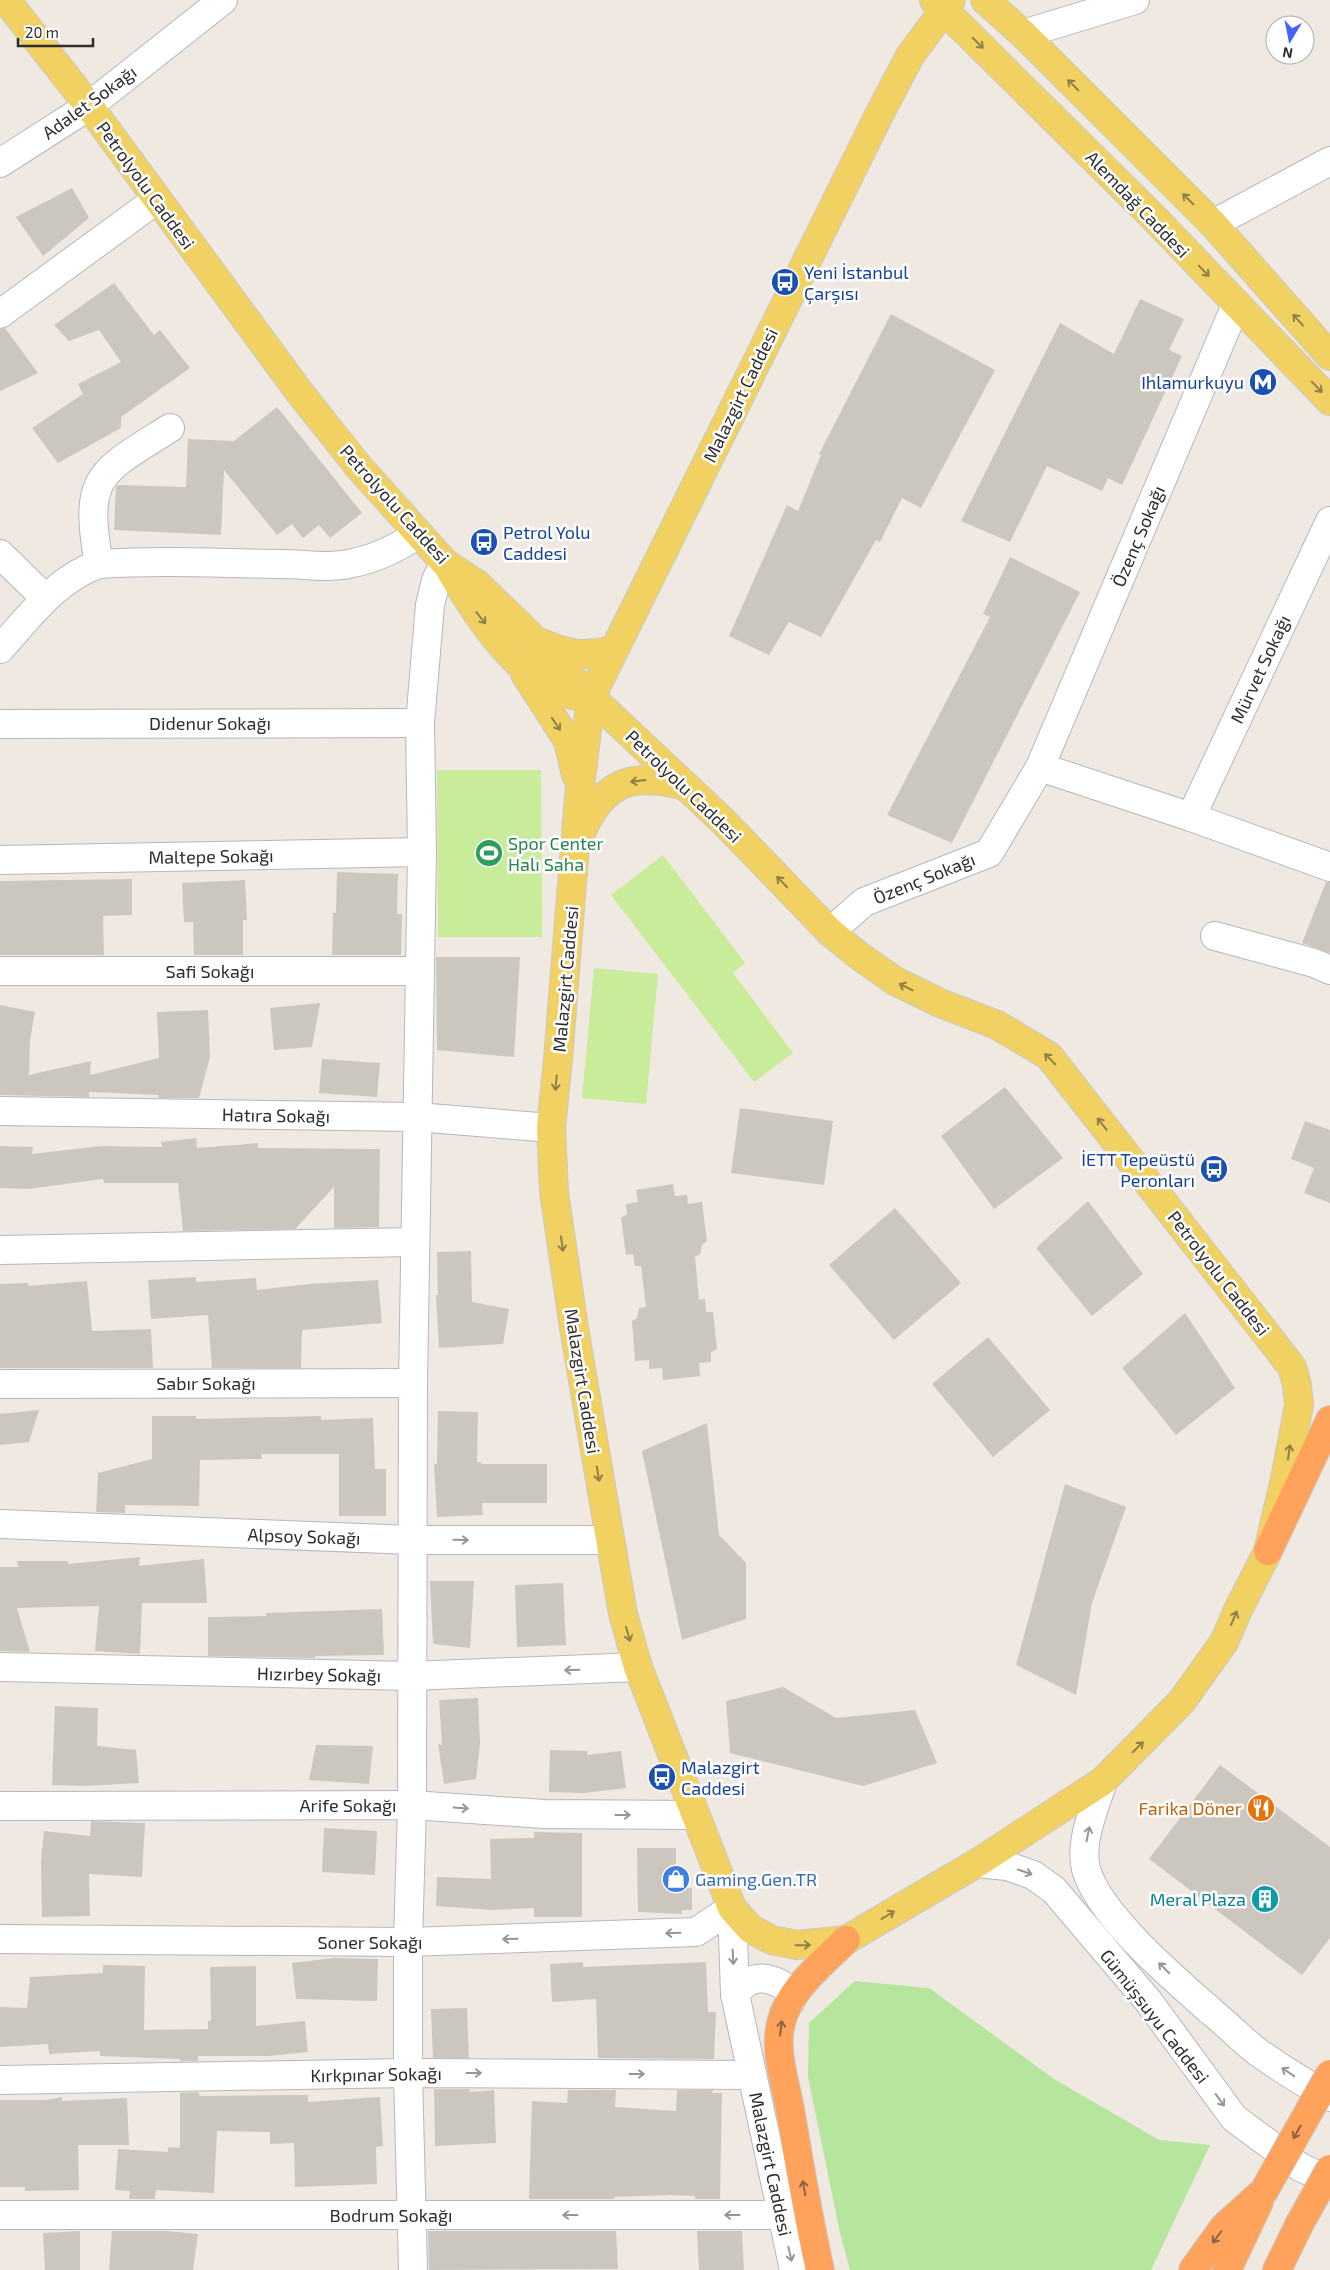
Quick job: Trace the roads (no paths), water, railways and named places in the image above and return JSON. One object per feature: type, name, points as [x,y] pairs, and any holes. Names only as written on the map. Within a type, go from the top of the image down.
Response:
[{"type":"highway","points":[[1268,1551],[1330,1420]]},
{"type":"highway","points":[[820,2270],[780,2054],[781,2023],[791,2000],[816,1970],[846,1940]]},
{"type":"highway","points":[[1227,2270],[1264,2191],[1330,2074]]},
{"type":"highway","points":[[1277,2270],[1330,2169]]},
{"type":"highway","points":[[1193,2270],[1224,2227],[1264,2191]]},
{"type":"main road","name":"Petrolyolu Caddesi","points":[[6,0],[89,106],[156,200],[300,393],[358,466],[445,563],[477,584],[591,697],[686,786],[830,932],[895,982],[940,1003],[997,1025],[1048,1056],[1292,1367],[1297,1384],[1299,1405],[1285,1479],[1268,1551],[1224,1642],[1182,1701],[1103,1781],[977,1863],[846,1940]]},
{"type":"main road","points":[[985,0],[1023,34],[1213,224],[1330,356]]},
{"type":"main road","name":"Alemdağ Caddesi","points":[[943,3],[1330,401]]},
{"type":"main road","name":"Malazgirt Caddesi","points":[[732,1908],[638,1667],[623,1614],[609,1540],[555,1202],[551,1161],[551,1128],[580,796],[591,697],[880,113],[910,56],[943,3]]},
{"type":"main road","points":[[445,563],[470,604],[522,667],[546,686],[567,694],[591,697]]},
{"type":"main road","points":[[537,642],[564,653],[593,655],[614,650]]},
{"type":"main road","name":"Malazgirt Caddesi","points":[[522,667],[568,741],[580,796]]},
{"type":"main road","points":[[577,843],[593,810],[604,795],[616,787],[634,780],[653,779],[686,786]]},
{"type":"main road","points":[[732,1908],[751,1929],[772,1940],[798,1945],[846,1940]]},
{"type":"street","name":"Adalet Sokağı","points":[[0,163],[89,106],[222,0]]},
{"type":"street","points":[[1023,34],[1135,0]]},
{"type":"street","points":[[1213,224],[1330,161]]},
{"type":"street","points":[[0,314],[156,200]]},
{"type":"street","name":"Özenç Sokağı","points":[[830,932],[864,902],[989,853],[1040,767],[1236,305]]},
{"type":"street","points":[[99,564],[92,512],[98,485],[105,472],[115,462],[170,428]]},
{"type":"street","name":"Mürvet Sokağı","points":[[1191,818],[1330,521]]},
{"type":"street","points":[[0,649],[45,598],[64,581],[81,570],[99,564],[288,564],[320,567],[352,564],[375,558],[391,551],[419,534]]},
{"type":"street","points":[[0,554],[45,598]]},
{"type":"street","points":[[413,2270],[408,2073],[408,1942],[412,1805],[413,1383],[422,852],[420,723],[430,605],[436,580],[445,563]]},
{"type":"street","name":"Didenur Sokağı","points":[[0,724],[420,723]]},
{"type":"street","points":[[1040,767],[1330,867]]},
{"type":"street","name":"Maltepe Sokağı","points":[[0,860],[422,852]]},
{"type":"street","points":[[1216,936],[1314,963],[1330,970]]},
{"type":"street","name":"Safi Sokağı","points":[[0,971],[420,971]]},
{"type":"street","name":"Hatıra Sokağı","points":[[0,1111],[417,1117],[551,1128]]},
{"type":"street","points":[[0,1250],[416,1242]]},
{"type":"street","name":"Sabır Sokağı","points":[[0,1384],[413,1383]]},
{"type":"street","name":"Alpsoy Sokağı","points":[[0,1524],[412,1540],[609,1540]]},
{"type":"street","name":"Hızırbey Sokağı","points":[[0,1667],[411,1676],[638,1667]]},
{"type":"street","name":"Gümüşsuyu Caddesi","points":[[1103,1781],[1088,1832],[1084,1857],[1086,1870],[1094,1888],[1111,1914],[1167,1972],[1258,2052],[1307,2085],[1330,2097]]},
{"type":"street","name":"Arife Sokağı","points":[[0,1806],[412,1805],[544,1814],[695,1815]]},
{"type":"street","name":"Gümüşsuyu Caddesi","points":[[977,1863],[1007,1866],[1033,1875],[1054,1890],[1149,2002],[1234,2118],[1300,2167],[1330,2182]]},
{"type":"street","name":"Soner Sokağı","points":[[0,1939],[408,1942],[696,1932],[732,1908]]},
{"type":"street","name":"Malazgirt Caddesi","points":[[732,1908],[735,1994],[794,2270]]},
{"type":"street","points":[[735,1994],[750,1979],[763,1978],[778,1982],[787,1988],[791,2000]]},
{"type":"street","name":"Kırkpınar Sokağı","points":[[0,2080],[408,2073],[752,2075]]},
{"type":"street","name":"Bodrum Sokağı","points":[[0,2215],[781,2215]]},
{"type":"place","name":"Yeni İstanbul Çarşısı","points":[[785,282]]},
{"type":"place","name":"Ihlamurkuyu","points":[[1263,382]]},
{"type":"place","name":"Petrol Yolu Caddesi","points":[[484,542]]},
{"type":"place","name":"Spor Center Halı Saha","points":[[489,853]]},
{"type":"place","name":"İETT Tepeüstü Peronları","points":[[1214,1169]]},
{"type":"place","name":"Malazgirt Caddesi","points":[[662,1777]]},
{"type":"place","name":"Farika Döner","points":[[1261,1808]]},
{"type":"place","name":"Gaming.Gen.TR","points":[[676,1879]]},
{"type":"place","name":"Meral Plaza","points":[[1265,1899]]}]
